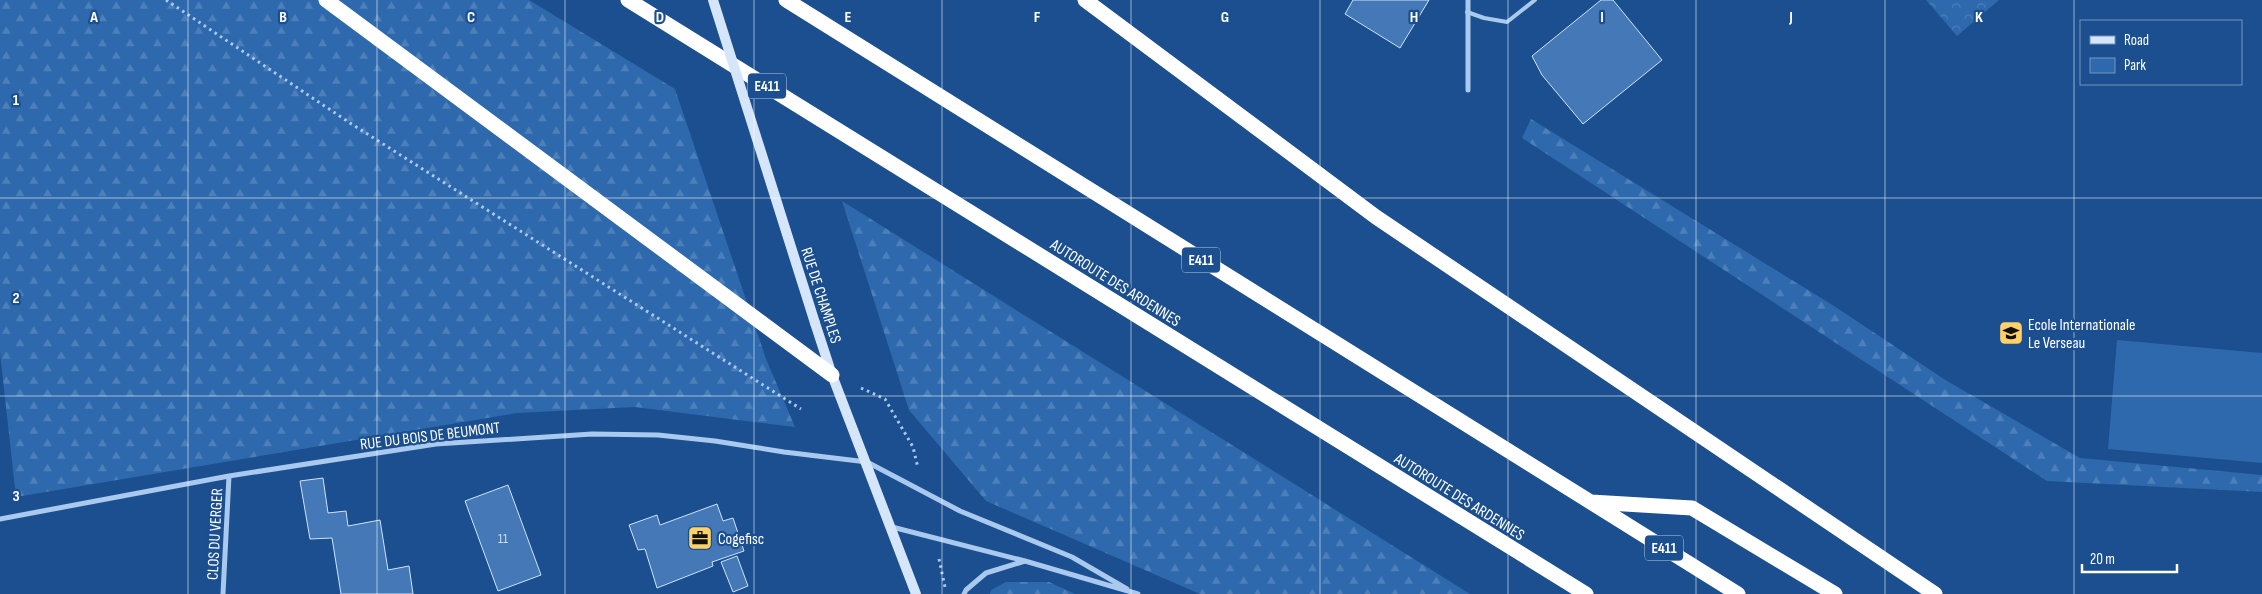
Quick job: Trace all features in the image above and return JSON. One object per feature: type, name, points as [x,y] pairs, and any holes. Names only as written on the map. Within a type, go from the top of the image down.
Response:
[{"type":"highway","points":[[326,0],[832,375]]},
{"type":"highway","name":"AUTOROUTE DES ARDENNES","points":[[628,0],[1586,594]]},
{"type":"highway","name":"E411","points":[[786,0],[1738,594]]},
{"type":"highway","points":[[1085,0],[1376,217],[1935,594]]},
{"type":"highway","points":[[1590,502],[1692,508],[1835,594]]},
{"type":"main road","name":"RUE DE CHAMPLES","points":[[713,0],[832,375],[892,527],[916,594]]},
{"type":"street","points":[[1468,0],[1468,90]]},
{"type":"street","name":"RUE DU BOIS DE BEUMONT","points":[[0,519],[229,476],[436,444],[592,434],[658,435],[867,462]]},
{"type":"street","points":[[867,462],[960,511],[1072,557],[1138,594]]},
{"type":"street","name":"CLOS DU VERGER","points":[[223,594],[229,476]]},
{"type":"street","points":[[892,527],[1127,589]]},
{"type":"street","points":[[964,594],[966,590],[986,573],[1025,561]]},
{"type":"lane","points":[[1467,12],[1484,18],[1508,22],[1536,0]]},
{"type":"path","points":[[166,0],[350,123],[801,409]]},
{"type":"green space","points":[[0,0],[529,0],[675,89],[766,359],[795,427],[635,407],[517,413],[16,497],[0,353]]},
{"type":"green space","points":[[1926,0],[1999,0],[1957,36]]},
{"type":"green space","points":[[1531,119],[1834,306],[1947,381],[2080,458],[2262,475],[2262,492],[2047,481],[1522,138]]},
{"type":"green space","points":[[842,201],[1470,594],[1200,594],[986,501],[909,410]]},
{"type":"green space","points":[[2117,340],[2262,353],[2262,463],[2108,449]]},
{"type":"green space","points":[[1006,582],[1049,582],[1075,594],[990,594],[991,590]]},
{"type":"building","points":[[1353,0],[1429,0],[1400,48],[1345,14]]},
{"type":"building","points":[[1601,0],[1613,0],[1662,60],[1583,124],[1542,75],[1532,56]]},
{"type":"building","points":[[323,478],[328,513],[346,511],[348,526],[380,520],[388,570],[409,566],[413,594],[341,594],[332,538],[310,539],[300,481]]},
{"type":"building","points":[[508,485],[541,575],[498,591],[465,501]]},
{"type":"building","points":[[717,504],[723,521],[733,518],[744,551],[712,562],[713,566],[657,588],[645,549],[638,550],[629,525],[657,515],[660,525]]},
{"type":"building","points":[[737,556],[748,586],[733,592],[721,562]]},
{"type":"place","name":"Ecole Internationale Le Verseau","points":[[2011,333]]},
{"type":"place","name":"Cogefisc","points":[[700,538]]}]
